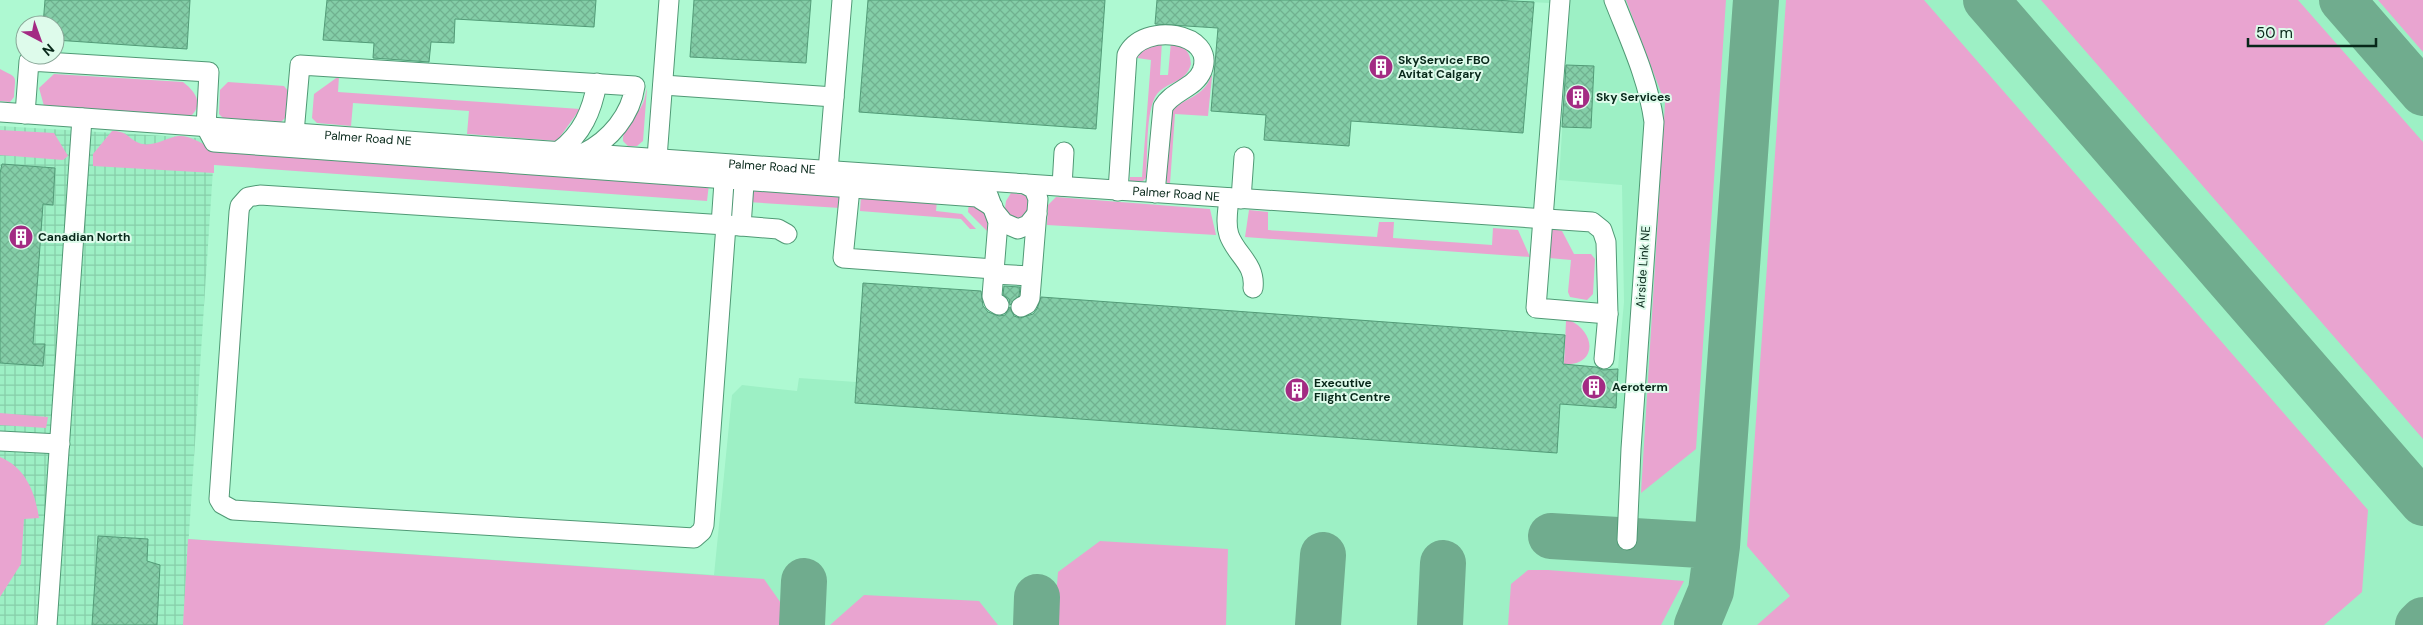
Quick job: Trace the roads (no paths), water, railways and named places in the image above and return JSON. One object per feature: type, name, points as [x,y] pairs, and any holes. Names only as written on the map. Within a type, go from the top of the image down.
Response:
[{"type":"street","points":[[657,158],[669,0]]},
{"type":"street","points":[[828,171],[842,0]]},
{"type":"street","points":[[1560,0],[1536,308],[1608,314]]},
{"type":"street","name":"Airside Link NE","points":[[1614,0],[1645,77],[1654,122],[1631,448],[1627,540]]},
{"type":"street","points":[[1118,190],[1127,55],[1136,43],[1149,36],[1182,36],[1192,41],[1199,49],[1203,59],[1203,68],[1198,78],[1170,98],[1163,106],[1155,193]]},
{"type":"street","points":[[25,114],[29,61],[209,72],[206,127],[214,142],[414,149],[850,180],[977,197],[994,209],[1004,223],[1018,229],[1028,225],[1037,214]]},
{"type":"street","points":[[294,133],[300,65],[635,86],[634,96],[625,117],[598,144],[584,153]]},
{"type":"street","points":[[559,152],[575,138],[584,123],[594,100],[597,83]]},
{"type":"street","points":[[663,85],[834,97]]},
{"type":"street","name":"Palmer Road NE","points":[[0,112],[294,133],[414,149],[559,152],[657,158],[730,172],[828,171],[850,180],[970,180],[1592,222],[1602,230],[1606,242],[1608,314],[1604,359]]},
{"type":"street","points":[[47,625],[82,118]]},
{"type":"street","points":[[1062,186],[1064,152]]},
{"type":"street","points":[[1244,157],[1235,199],[1227,216],[1229,235],[1253,271],[1253,288]]},
{"type":"street","points":[[730,172],[726,225],[704,525],[702,531],[694,538],[233,510],[227,508],[219,499],[239,212],[240,206],[248,197],[260,195],[726,225],[778,229],[787,234]]},
{"type":"street","points":[[726,225],[730,172]]},
{"type":"street","points":[[850,180],[843,258],[1031,276]]},
{"type":"street","points":[[970,180],[986,192],[998,222],[992,299],[999,306]]},
{"type":"street","points":[[1021,307],[1029,301],[1037,214],[1037,194],[1025,184]]},
{"type":"street","points":[[0,441],[60,444]]},
{"type":"place","name":"SkyService FBO Avitat Calgary","points":[[1381,67]]},
{"type":"place","name":"Sky Services","points":[[1578,97]]},
{"type":"place","name":"Canadian North","points":[[21,237]]},
{"type":"place","name":"Aeroterm","points":[[1594,387]]},
{"type":"place","name":"Executive Flight Centre","points":[[1297,390]]}]
